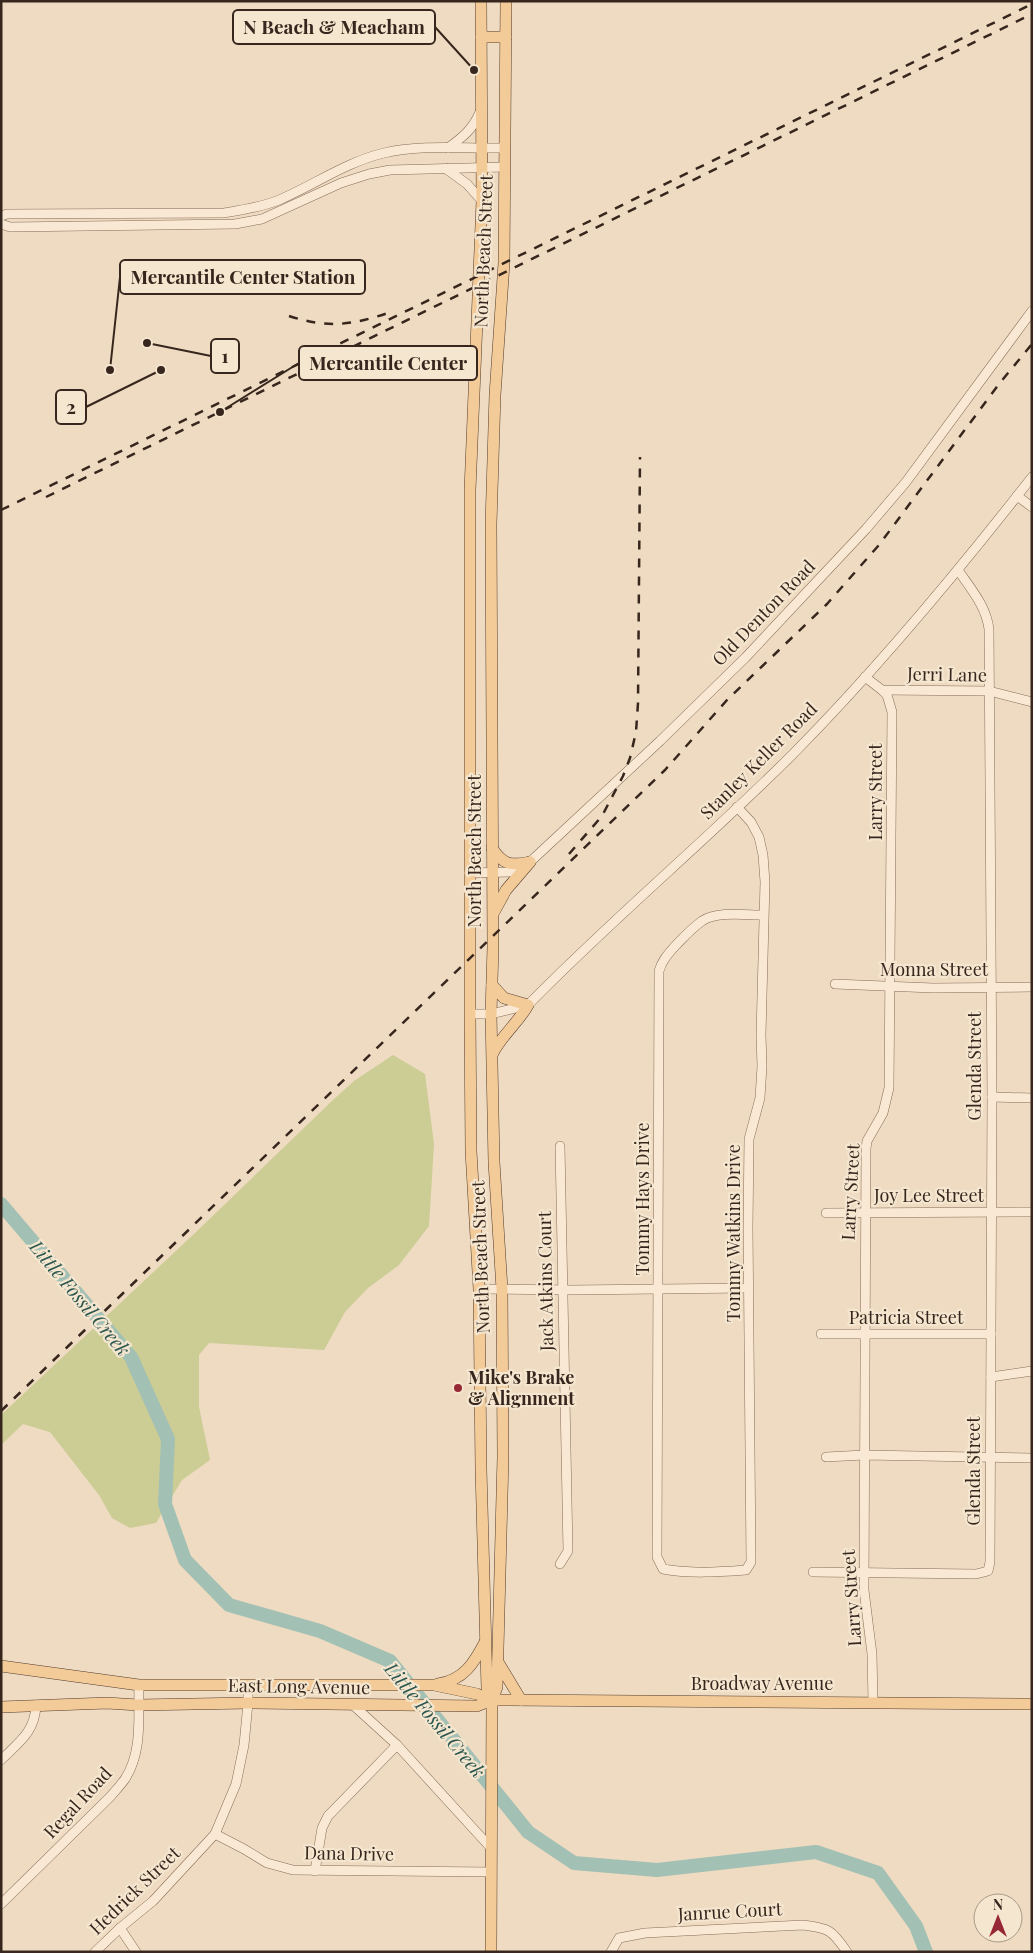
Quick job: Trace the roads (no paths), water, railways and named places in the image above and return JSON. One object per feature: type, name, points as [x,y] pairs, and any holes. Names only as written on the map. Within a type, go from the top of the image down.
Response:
[{"type":"main road","name":"North Beach Street","points":[[481,1],[482,201],[470,490],[469,873],[471,1151],[479,1289],[486,1688],[492,1700]]},
{"type":"main road","name":"North Beach Street","points":[[491,1952],[492,1700],[497,1687],[503,1458],[502,1289],[494,1162],[491,1014],[493,916],[492,490],[504,263],[506,1]]},
{"type":"main road","points":[[481,37],[506,37]]},
{"type":"main road","points":[[470,490],[492,490]]},
{"type":"main road","points":[[470,653],[492,652]]},
{"type":"main road","points":[[492,848],[499,858],[508,864],[530,862]]},
{"type":"main road","points":[[493,916],[506,890],[530,862]]},
{"type":"main road","points":[[492,985],[504,998],[528,1006],[523,1015],[497,1045],[492,1055]]},
{"type":"main road","points":[[481,1458],[503,1458]]},
{"type":"main road","points":[[434,1685],[452,1681],[468,1671],[486,1642]]},
{"type":"main road","points":[[498,1662],[521,1700]]},
{"type":"main road","name":"East Long Avenue","points":[[1,1666],[139,1685],[434,1685],[477,1694],[492,1700]]},
{"type":"main road","name":"Broadway Avenue","points":[[492,1700],[1032,1704]]},
{"type":"main road","name":"East Long Avenue","points":[[1,1707],[107,1703],[138,1705],[248,1703],[476,1706],[492,1700]]},
{"type":"street","points":[[447,148],[468,133],[481,109]]},
{"type":"street","points":[[1,216],[7,214],[224,213],[279,200],[335,171],[382,153],[407,149],[505,148]]},
{"type":"street","points":[[1,224],[20,227],[235,224],[262,219],[341,183],[369,174],[390,170],[505,167]]},
{"type":"street","points":[[445,168],[467,184],[482,201]]},
{"type":"street","name":"Old Denton Road","points":[[469,873],[512,872],[530,862],[660,741],[746,656],[866,528],[906,482],[1032,311]]},
{"type":"street","name":"Stanley Keller Road","points":[[528,1006],[792,754],[865,677],[958,570],[1032,477]]},
{"type":"street","points":[[1017,496],[1032,507]]},
{"type":"street","name":"Glenda Street","points":[[864,1573],[976,1574],[988,1571],[990,1562],[992,1097],[988,617],[958,570]]},
{"type":"street","name":"Jerri Lane","points":[[865,677],[882,690],[989,691],[1032,702]]},
{"type":"street","name":"Larry Street","points":[[873,1702],[872,1654],[866,1615],[864,1573],[865,1213],[867,1141],[883,1113],[889,1088],[892,712],[887,695],[882,690]]},
{"type":"street","name":"Tommy Watkins Drive","points":[[657,1557],[663,1569],[676,1571],[717,1572],[746,1570],[751,1562],[748,1288],[749,1139],[760,1098],[762,1066],[761,1035],[765,882],[761,846],[751,822],[737,807]]},
{"type":"street","name":"Tommy Hays Drive","points":[[657,1557],[660,964],[687,934],[703,920],[720,916],[763,915]]},
{"type":"street","name":"Monna Street","points":[[835,984],[934,988],[1032,987]]},
{"type":"street","points":[[470,1014],[491,1014],[528,1006]]},
{"type":"street","points":[[992,1097],[1032,1098]]},
{"type":"street","name":"Jack Atkins Court","points":[[560,1146],[568,1551],[560,1564]]},
{"type":"street","name":"Joy Lee Street","points":[[826,1213],[1032,1212]]},
{"type":"street","points":[[479,1289],[659,1290],[748,1288]]},
{"type":"street","name":"Patricia Street","points":[[821,1334],[991,1334]]},
{"type":"street","points":[[991,1377],[1032,1370]]},
{"type":"street","points":[[826,1456],[1032,1458]]},
{"type":"street","points":[[813,1572],[864,1573]]},
{"type":"street","name":"Regal Road","points":[[1,1904],[110,1797],[125,1779],[134,1761],[139,1740],[139,1685]]},
{"type":"street","name":"Hedrick Street","points":[[95,1952],[152,1901],[215,1834],[236,1784],[244,1744],[248,1685]]},
{"type":"street","points":[[1,1760],[28,1733],[35,1718],[36,1705]]},
{"type":"street","points":[[353,1705],[396,1745],[491,1848]]},
{"type":"street","points":[[315,1871],[322,1828],[328,1816],[396,1745]]},
{"type":"street","name":"Dana Drive","points":[[215,1834],[267,1863],[293,1870],[491,1872]]},
{"type":"street","name":"Janrue Court","points":[[611,1952],[620,1938],[644,1933],[803,1925],[819,1926],[834,1933],[847,1952]]},
{"type":"street","points":[[120,1928],[136,1952]]},
{"type":"waterway","name":"Little Fossil Creek","points":[[1,1204],[131,1357],[168,1439],[165,1504],[185,1560],[229,1605],[320,1631],[390,1661],[528,1832],[574,1863],[657,1870],[816,1852],[878,1873],[916,1926],[926,1952]]},
{"type":"railway","points":[[1,510],[1032,4]]},
{"type":"railway","points":[[46,497],[1032,14]]},
{"type":"railway","points":[[289,316],[316,323],[340,324],[364,320],[391,312]]},
{"type":"railway","points":[[1,1411],[665,770],[727,700],[827,604],[879,545],[999,384],[1032,344]]},
{"type":"railway","points":[[569,854],[602,816],[623,776],[630,758],[636,732],[638,703],[640,457]]},
{"type":"place","name":"N Beach & Meacham","points":[[474,70]]},
{"type":"place","name":"1","points":[[147,343]]},
{"type":"place","name":"Mercantile Center Station","points":[[110,370]]},
{"type":"place","name":"2","points":[[161,370]]},
{"type":"place","name":"Mercantile Center","points":[[220,412]]},
{"type":"place","name":"Mike's Brake & Alignment","points":[[458,1388]]}]
